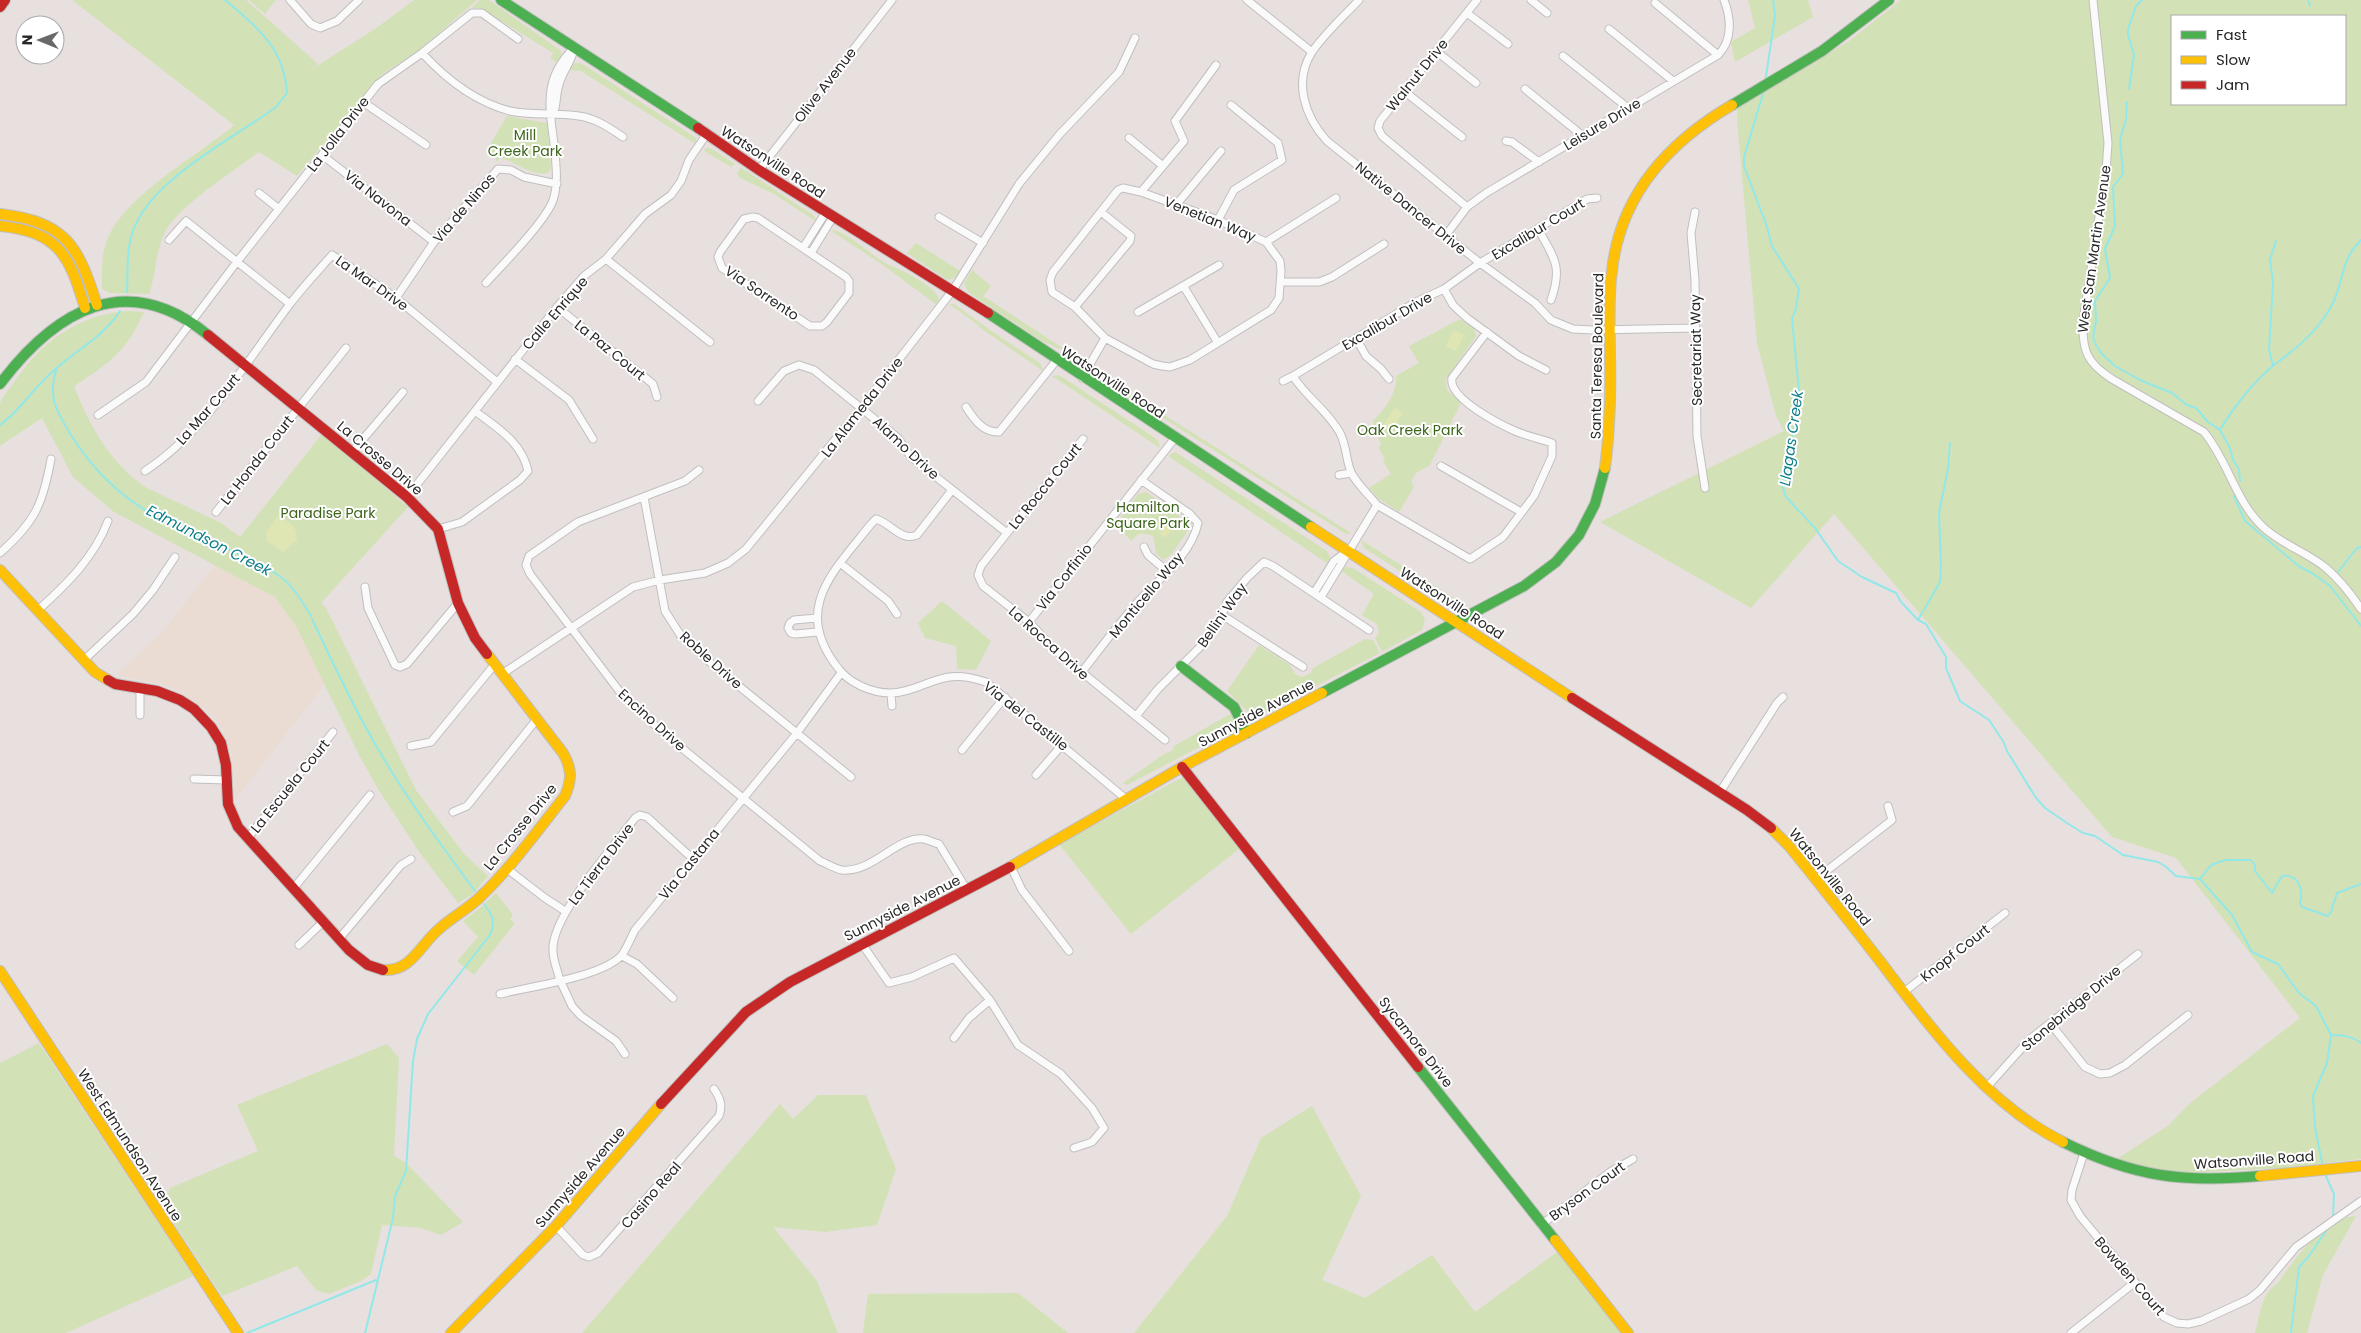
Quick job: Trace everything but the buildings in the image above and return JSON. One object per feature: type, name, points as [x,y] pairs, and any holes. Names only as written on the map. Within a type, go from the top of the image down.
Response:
[{"type":"street","points":[[0,7],[6,0]]},
{"type":"street","points":[[290,0],[311,24],[320,28],[337,20],[359,0]]},
{"type":"street","name":"Watsonville Road","points":[[501,0],[649,95],[706,135],[829,215],[953,290],[1056,361],[1454,622],[1720,792],[1772,829],[1816,880],[1962,1063],[1987,1087],[2034,1126],[2084,1153],[2118,1165],[2170,1178],[2211,1179],[2361,1166]]},
{"type":"street","name":"Olive Avenue","points":[[759,170],[892,0]]},
{"type":"street","points":[[1247,0],[1312,52]]},
{"type":"street","name":"Native Dancer Drive","points":[[1336,25],[1353,0]]},
{"type":"street","name":"Native Dancer Drive","points":[[1359,0],[1312,52],[1303,82],[1303,98],[1307,114],[1315,128],[1326,141],[1480,263],[1535,303],[1551,320],[1573,329],[1695,328]]},
{"type":"street","name":"Walnut Drive","points":[[1467,207],[1382,136],[1378,128],[1380,120],[1477,0]]},
{"type":"street","points":[[1531,0],[1547,13]]},
{"type":"street","name":"Leisure Drive","points":[[1446,235],[1467,207],[1723,50],[1730,35],[1724,0]]},
{"type":"street","name":"Santa Teresa Boulevard","points":[[1454,622],[1542,575],[1557,562],[1575,541],[1594,510],[1605,476],[1609,442],[1610,282],[1614,253],[1631,206],[1646,179],[1683,137],[1702,123],[1832,46],[1862,24],[1889,0]]},
{"type":"street","name":"West San Martin Avenue","points":[[2093,0],[2108,143],[2106,171],[2083,321],[2082,343],[2088,359],[2105,375],[2204,432],[2213,443],[2253,516],[2264,528],[2326,568],[2344,585],[2361,608]]},
{"type":"street","points":[[1655,3],[1718,54]]},
{"type":"street","points":[[1467,12],[1508,44]]},
{"type":"street","name":"La Jolla Drive","points":[[98,415],[146,382],[236,263],[383,79],[422,54],[472,13],[482,13],[518,40]]},
{"type":"street","points":[[1609,29],[1673,82]]},
{"type":"street","name":"La Alameda Drive","points":[[502,674],[633,587],[660,580],[705,573],[728,563],[746,549],[861,408],[953,290],[1019,184],[1059,135],[1119,72],[1135,38]]},
{"type":"street","points":[[486,283],[544,216],[552,203],[557,184],[552,116],[557,107],[559,84],[572,61],[574,48]]},
{"type":"street","points":[[1436,51],[1476,83]]},
{"type":"street","points":[[422,54],[449,81],[497,107],[512,111],[552,116],[579,116],[598,121],[623,137]]},
{"type":"street","points":[[1563,56],[1628,108]]},
{"type":"street","points":[[1141,192],[1184,141],[1175,121],[1216,65]]},
{"type":"street","points":[[1525,89],[1583,136]]},
{"type":"street","points":[[1404,91],[1462,137]]},
{"type":"street","points":[[363,102],[426,145]]},
{"type":"street","points":[[1218,220],[1234,190],[1282,160],[1278,143],[1231,105]]},
{"type":"street","name":"Calle Enrique","points":[[407,497],[515,359],[584,276],[606,259],[645,214],[671,195],[681,182],[689,160],[706,135]]},
{"type":"street","points":[[1130,138],[1163,166]]},
{"type":"street","points":[[1506,141],[1512,142],[1539,162]]},
{"type":"street","points":[[1176,205],[1221,152]]},
{"type":"street","name":"Via Navona","points":[[322,155],[434,242]]},
{"type":"street","name":"Via de Ninos","points":[[396,298],[434,242],[498,169],[511,170],[524,178],[557,184]]},
{"type":"street","name":"Venetian Way","points":[[1123,188],[1141,192],[1218,220],[1266,242],[1280,261],[1282,282],[1279,298],[1271,310],[1190,360],[1170,367],[1153,364],[1105,338],[1075,306],[1052,292],[1050,280],[1054,272],[1118,190],[1123,188]]},
{"type":"street","points":[[259,193],[279,209]]},
{"type":"street","points":[[1266,242],[1336,198]]},
{"type":"street","name":"Excalibur Court","points":[[1480,263],[1587,199],[1597,198]]},
{"type":"street","points":[[1075,306],[1130,241],[1131,236],[1101,212]]},
{"type":"street","name":"Secretariat Way","points":[[1695,212],[1691,233],[1695,280],[1697,436],[1705,488]]},
{"type":"street","points":[[0,214],[32,218],[48,225],[65,237],[82,261],[97,305]]},
{"type":"street","points":[[803,248],[829,215]]},
{"type":"street","points":[[811,253],[829,215]]},
{"type":"street","points":[[939,217],[983,243]]},
{"type":"street","name":"Via Sorrento","points":[[749,218],[758,218],[803,248],[846,277],[849,281],[849,293],[828,322],[822,326],[810,326],[722,268],[718,257],[744,220],[749,218]]},
{"type":"street","points":[[169,240],[186,221],[236,263],[290,304]]},
{"type":"street","points":[[0,226],[28,229],[56,245],[74,270],[85,308]]},
{"type":"street","points":[[1538,229],[1557,262],[1555,288],[1551,300]]},
{"type":"street","points":[[1282,282],[1318,282],[1332,277],[1384,244]]},
{"type":"street","name":"La Mar Drive","points":[[246,365],[290,304],[332,255],[396,298],[497,382]]},
{"type":"street","points":[[606,259],[710,342]]},
{"type":"street","name":"Excalibur Drive","points":[[1284,381],[1416,302],[1444,289],[1480,263]]},
{"type":"street","points":[[1138,312],[1219,265]]},
{"type":"street","points":[[1184,287],[1218,343]]},
{"type":"street","points":[[1444,289],[1453,305],[1467,318],[1519,356],[1546,370]]},
{"type":"street","name":"La Crosse Drive","points":[[0,384],[15,364],[40,338],[64,319],[85,308],[132,301],[174,312],[192,322],[407,497],[438,530],[458,603],[474,638],[570,764],[572,782],[566,796],[477,900],[433,934],[415,957],[403,966],[393,970],[372,968],[360,962],[247,839],[232,815],[226,794],[226,765],[221,744],[211,727],[194,709],[180,700],[157,691],[115,684],[95,672],[0,570]]},
{"type":"street","name":"La Paz Court","points":[[557,307],[653,384],[657,398]]},
{"type":"street","points":[[1293,376],[1317,406],[1331,418],[1341,435],[1348,455],[1351,473],[1377,505],[1470,559],[1503,537],[1534,496],[1552,456],[1552,444],[1515,432],[1481,413],[1456,393],[1452,387],[1452,378],[1487,332]]},
{"type":"street","points":[[1082,378],[1105,338]]},
{"type":"street","points":[[1356,338],[1366,356],[1389,379]]},
{"type":"street","name":"La Honda Court","points":[[216,512],[346,348]]},
{"type":"street","points":[[515,359],[569,400],[593,440]]},
{"type":"street","points":[[966,407],[981,426],[991,433],[999,432],[1056,361]]},
{"type":"street","name":"La Mar Court","points":[[145,471],[190,434],[246,365]]},
{"type":"street","name":"Alamo Drive","points":[[758,401],[784,371],[799,366],[814,370],[898,438],[912,457],[1006,533]]},
{"type":"street","points":[[352,452],[403,392]]},
{"type":"street","points":[[438,530],[462,522],[520,480],[528,471],[526,458],[512,439],[475,411]]},
{"type":"street","name":"Via Corfinio","points":[[1029,622],[1175,438]]},
{"type":"street","name":"La Rocca Court","points":[[1006,533],[1083,439]]},
{"type":"street","points":[[0,553],[30,522],[45,492],[51,459]]},
{"type":"street","points":[[1441,466],[1522,512]]},
{"type":"street","name":"Encino Drive","points":[[699,470],[685,481],[578,522],[529,556],[526,564],[530,574],[620,692],[661,731],[820,861],[841,870],[859,868],[880,858],[900,845],[923,839],[939,844],[967,890]]},
{"type":"street","points":[[1340,475],[1351,473]]},
{"type":"street","name":"Monticello Way","points":[[1081,673],[1136,604],[1168,572],[1196,534],[1198,523],[1190,514],[1142,480]]},
{"type":"street","name":"Via del Castille","points":[[952,490],[917,535],[911,538],[905,537],[876,519],[840,563],[826,581],[819,600],[818,632],[824,651],[842,673],[860,686],[891,693],[908,690],[950,677],[970,677],[986,682],[1126,799]]},
{"type":"street","name":"Roble Drive","points":[[644,498],[665,612],[681,636],[713,665],[851,777]]},
{"type":"street","points":[[1321,597],[1341,566],[1347,551],[1377,505]]},
{"type":"street","points":[[37,611],[63,587],[84,563],[103,535],[108,521]]},
{"type":"street","name":"La Rocca Drive","points":[[1006,533],[981,566],[978,575],[983,586],[1029,622],[1056,651],[1081,673],[1164,740]]},
{"type":"street","points":[[1144,548],[1148,555],[1168,572]]},
{"type":"street","points":[[1314,593],[1334,561],[1347,551]]},
{"type":"street","points":[[84,660],[133,614],[153,590],[175,557]]},
{"type":"street","name":"Bellini Way","points":[[1136,716],[1158,689],[1202,645],[1222,615],[1227,602],[1247,578],[1264,562],[1321,597],[1369,630]]},
{"type":"street","points":[[840,563],[888,601],[897,614]]},
{"type":"street","points":[[365,587],[368,608],[395,665],[400,667],[407,664],[458,603]]},
{"type":"street","points":[[1222,615],[1303,667]]},
{"type":"street","points":[[817,618],[794,620],[788,628],[795,634],[818,632]]},
{"type":"street","name":"Sunnyside Avenue","points":[[453,1332],[556,1226],[675,1087],[746,1012],[790,982],[1010,867],[1182,767],[1454,622]]},
{"type":"street","points":[[411,746],[431,742],[495,664]]},
{"type":"street","points":[[1181,666],[1234,707],[1247,733]]},
{"type":"street","name":"Via Castana","points":[[500,994],[604,969],[622,956],[635,930],[797,732],[842,673]]},
{"type":"street","points":[[140,689],[140,715]]},
{"type":"street","points":[[891,693],[892,706]]},
{"type":"street","points":[[962,750],[1005,697]]},
{"type":"street","points":[[1720,792],[1773,708],[1783,697]]},
{"type":"street","points":[[453,812],[467,806],[537,719]]},
{"type":"street","name":"La Escuela Court","points":[[247,839],[333,732]]},
{"type":"street","points":[[1036,775],[1062,745]]},
{"type":"street","name":"Sycamore Drive","points":[[1182,767],[1628,1333]]},
{"type":"street","points":[[194,779],[226,780]]},
{"type":"street","points":[[293,889],[370,795]]},
{"type":"street","points":[[1816,880],[1892,820],[1888,806]]},
{"type":"street","name":"La Tierra Drive","points":[[625,1054],[616,1041],[581,1016],[572,1006],[560,981],[553,951],[554,941],[565,911],[635,818],[640,815],[647,817],[693,859]]},
{"type":"street","points":[[339,940],[401,865],[411,859]]},
{"type":"street","points":[[1010,867],[1022,890],[1069,951]]},
{"type":"street","points":[[506,868],[565,911]]},
{"type":"street","name":"Knopf Court","points":[[1904,992],[2005,913]]},
{"type":"street","points":[[299,945],[323,922]]},
{"type":"street","points":[[862,944],[889,983],[912,977],[954,958],[990,1000],[1018,1045],[1061,1074],[1092,1108],[1104,1128],[1092,1142],[1074,1148]]},
{"type":"street","name":"Stonebridge Drive","points":[[1987,1087],[2030,1039],[2138,954]]},
{"type":"street","points":[[622,956],[637,964],[673,998]]},
{"type":"street","name":"West Edmundson Avenue","points":[[0,972],[238,1333]]},
{"type":"street","points":[[954,1038],[969,1018],[990,1000]]},
{"type":"street","points":[[2050,1023],[2085,1067],[2100,1074],[2110,1073],[2125,1065],[2188,1015]]},
{"type":"street","name":"Casino Real","points":[[556,1226],[583,1255],[589,1257],[598,1253],[719,1116],[721,1111],[720,1099],[714,1089]]},
{"type":"street","name":"Bowden Court","points":[[2084,1153],[2072,1190],[2071,1200],[2080,1216],[2134,1283],[2164,1317],[2177,1323],[2188,1324],[2201,1321],[2249,1299],[2260,1290],[2296,1247],[2361,1201]]},
{"type":"street","name":"Bryson Court","points":[[1541,1225],[1610,1172],[1633,1159]]},
{"type":"street","points":[[2070,1333],[2134,1283]]},
{"type":"shaded area","points":[[215,565],[267,591],[284,605],[297,626],[325,684],[235,800],[232,755],[222,729],[213,717],[203,707],[169,686],[116,675],[162,632]]},
{"type":"green space","points":[[72,0],[246,0],[318,64],[312,69],[375,29],[414,0],[477,0],[422,48],[381,75],[297,176],[259,152],[193,201],[170,224],[164,234],[149,294],[110,293],[102,289],[103,254],[114,226],[127,210],[162,178],[234,125]]},
{"type":"green space","points":[[249,0],[276,0],[265,14]]},
{"type":"green space","points":[[480,0],[489,0],[560,50],[562,54],[558,63],[550,58],[553,53],[480,8],[472,8]]},
{"type":"green space","points":[[1748,0],[1808,0],[1813,17],[1735,62],[1731,42],[1755,28]]},
{"type":"green space","points":[[1901,0],[2361,0],[2361,1159],[2281,1168],[2185,1173],[2160,1172],[2114,1161],[2169,1125],[2189,1104],[2300,1018],[2176,858],[2112,837],[1834,514],[1751,608],[1600,522],[1784,431],[1776,416],[1757,343],[1737,120],[1738,108],[1849,41]]},
{"type":"green space","points":[[575,63],[581,63],[696,138],[696,142],[694,143],[581,71],[568,70]]},
{"type":"green space","name":"Mill Creek Park","points":[[507,116],[547,123],[551,168],[548,173],[536,173],[500,158],[496,162],[495,155],[488,148]]},
{"type":"green space","points":[[707,148],[712,149],[735,164],[731,167],[703,150]]},
{"type":"green space","points":[[740,167],[813,215],[817,222],[774,194],[740,178],[737,174]]},
{"type":"green space","points":[[830,230],[851,238],[882,261],[924,283],[931,288],[939,299],[937,305],[880,263]]},
{"type":"green space","points":[[916,243],[960,271],[954,278],[946,279],[907,253]]},
{"type":"green space","points":[[972,270],[991,286],[983,296],[1084,362],[1077,363],[1065,355],[1062,350],[1044,342],[968,292],[964,283]]},
{"type":"green space","points":[[949,304],[954,304],[1041,364],[1043,371],[979,327]]},
{"type":"green space","name":"Paradise Park","points":[[144,312],[124,347],[97,371],[74,386],[102,442],[121,466],[145,487],[221,523],[240,537],[322,434],[408,507],[321,603],[326,608],[416,790],[465,855],[488,876],[473,894],[458,903],[420,853],[378,789],[359,755],[296,626],[275,597],[114,512],[73,477],[42,418],[0,446],[0,403],[35,355],[48,343],[77,324],[111,313]]},
{"type":"green space","name":"Oak Creek Park","points":[[1460,319],[1474,329],[1476,336],[1446,379],[1447,390],[1461,403],[1430,465],[1416,473],[1411,482],[1414,487],[1399,512],[1379,499],[1369,488],[1391,474],[1383,461],[1385,459],[1378,447],[1381,445],[1373,421],[1382,412],[1393,394],[1396,376],[1419,363],[1409,346]]},
{"type":"green space","points":[[1454,330],[1464,335],[1456,351],[1446,346]]},
{"type":"green space","points":[[1096,372],[1351,533],[1346,534],[1101,379]]},
{"type":"green space","points":[[1059,375],[1155,438],[1160,448],[1052,376]]},
{"type":"green space","points":[[1395,408],[1403,413],[1391,430],[1384,424]]},
{"type":"green space","points":[[1175,452],[1327,551],[1331,560],[1330,565],[1168,456]]},
{"type":"green space","name":"Hamilton Square Park","points":[[1146,492],[1177,514],[1187,532],[1171,555],[1163,560],[1156,553],[1153,536],[1141,534],[1131,541],[1116,524],[1138,494]]},
{"type":"green space","points":[[278,517],[292,525],[297,535],[297,540],[283,552],[267,541],[266,532]]},
{"type":"green space","points":[[1167,522],[1174,526],[1166,538],[1160,534]]},
{"type":"green space","points":[[1361,540],[1454,598],[1456,607],[1364,548]]},
{"type":"green space","points":[[1346,567],[1353,568],[1421,612],[1425,620],[1422,630],[1382,652],[1375,638],[1379,633],[1377,625],[1362,615],[1374,594],[1340,570]]},
{"type":"green space","points":[[942,601],[991,641],[976,670],[957,669],[956,646],[925,638],[918,623]]},
{"type":"green space","points":[[1365,639],[1373,640],[1380,653],[1254,718],[1227,691],[1259,645],[1290,665],[1295,674],[1302,677],[1311,673],[1313,668]]},
{"type":"green space","points":[[1232,713],[1236,720],[1232,730],[1127,785],[1123,783],[1164,754],[1172,751],[1174,746]]},
{"type":"green space","points":[[1183,777],[1239,849],[1131,934],[1059,844]]},
{"type":"green space","points":[[496,893],[513,915],[510,919],[515,923],[474,975],[457,961],[478,937],[463,921]]},
{"type":"green space","points":[[39,1043],[193,1276],[66,1333],[0,1333],[0,1063]]},
{"type":"green space","points":[[387,1044],[399,1058],[394,1156],[406,1163],[463,1222],[441,1235],[421,1228],[382,1225],[371,1274],[361,1281],[329,1294],[316,1290],[297,1266],[222,1296],[163,1207],[170,1188],[258,1151],[237,1105]]},
{"type":"green space","points":[[818,1095],[866,1095],[896,1169],[877,1225],[825,1232],[773,1227],[817,1281],[838,1333],[582,1333],[780,1104],[793,1119]]},
{"type":"green space","points":[[1312,1106],[1361,1196],[1322,1280],[1365,1298],[1432,1255],[1475,1312],[1560,1250],[1625,1333],[1134,1333],[1227,1216],[1261,1138]]},
{"type":"green space","points":[[2356,1216],[2323,1275],[2307,1333],[2255,1333],[2264,1299],[2301,1252],[2332,1224],[2344,1218]]},
{"type":"green space","points":[[1018,1293],[1068,1333],[863,1333],[868,1294]]},
{"type":"waterway","points":[[127,292],[128,254],[133,231],[143,212],[157,194],[195,162],[276,107],[287,93],[285,77],[275,50],[258,29],[225,0]]},
{"type":"waterway","name":"Llagas Creek","points":[[1765,83],[1775,16],[1773,0]]},
{"type":"waterway","points":[[2129,89],[2134,55],[2128,29],[2136,6],[2142,0]]},
{"type":"waterway","points":[[2308,0],[2310,6]]},
{"type":"waterway","name":"Llagas Creek","points":[[1764,90],[1744,157],[1744,166],[1766,224],[1772,246],[1799,289],[1792,319],[1799,391],[1793,408],[1794,431],[1789,442],[1790,456],[1782,485],[1786,497],[1815,528],[1838,561],[1862,577],[1896,593],[1901,602],[1918,620],[1926,624],[1946,657],[1946,668],[1960,701],[1989,720],[2036,798],[2045,808],[2083,833],[2095,836],[2123,855],[2158,862],[2176,876],[2200,879],[2232,915],[2252,952],[2278,964],[2299,993],[2316,1006],[2331,1035],[2327,1063],[2313,1096],[2315,1128],[2323,1167]]},
{"type":"waterway","points":[[2127,102],[2126,120],[2120,139],[2123,174],[2113,187],[2115,226],[2105,249],[2110,278],[2095,301],[2096,321],[2093,337],[2102,354],[2115,366],[2140,380],[2172,393],[2187,405],[2196,408],[2208,422],[2220,430],[2239,469],[2240,481]]},
{"type":"waterway","points":[[2220,430],[2231,413],[2259,379],[2299,345],[2320,323],[2336,296],[2349,255],[2361,240]]},
{"type":"waterway","points":[[2273,366],[2269,349],[2273,283],[2270,259],[2276,241]]},
{"type":"waterway","name":"Edmundson Creek","points":[[0,425],[58,367],[105,330],[120,311]]},
{"type":"waterway","name":"Edmundson Creek","points":[[57,368],[53,387],[57,411],[80,448],[110,483],[134,503],[161,519],[235,552],[278,575],[292,588],[311,616]]},
{"type":"waterway","points":[[1918,620],[1940,582],[1939,512],[1948,469],[1950,443]]},
{"type":"waterway","points":[[2234,496],[2245,521],[2300,567],[2330,586],[2361,626]]},
{"type":"waterway","points":[[2338,572],[2356,549],[2361,547]]},
{"type":"waterway","name":"Edmundson Creek","points":[[312,619],[352,701],[389,768],[475,891]]},
{"type":"waterway","points":[[2200,879],[2211,865],[2225,860],[2251,860],[2255,865],[2255,871],[2272,893],[2282,876],[2292,877],[2300,888],[2300,903],[2302,907],[2328,916],[2337,893],[2361,884]]},
{"type":"waterway","name":"Edmundson Creek","points":[[365,1333],[393,1218],[395,1196],[406,1171],[413,1061],[417,1039],[428,1014],[490,935],[493,926],[492,918],[484,904]]},
{"type":"waterway","points":[[2331,1035],[2347,1036],[2361,1043]]},
{"type":"waterway","name":"Llagas Creek","points":[[2325,1174],[2334,1194],[2333,1217]]},
{"type":"waterway","name":"Llagas Creek","points":[[2291,1333],[2299,1267],[2328,1228]]},
{"type":"waterway","points":[[247,1333],[376,1280]]},
{"type":"traffic: fast","points":[[501,0],[698,128]]},
{"type":"traffic: fast","points":[[1732,105],[1822,51],[1889,0]]},
{"type":"traffic: fast","points":[[0,384],[21,358],[44,336],[68,319],[94,307],[121,302],[149,304],[178,315],[208,335]]},
{"type":"traffic: fast","points":[[988,313],[1311,527]]},
{"type":"traffic: fast","points":[[1322,693],[1524,586],[1556,562],[1579,535],[1595,504],[1605,468]]},
{"type":"traffic: fast","points":[[1181,666],[1234,707],[1247,733]]},
{"type":"traffic: fast","points":[[1418,1067],[1555,1240]]},
{"type":"traffic: fast","points":[[2063,1142],[2113,1163],[2159,1175],[2207,1179],[2260,1176]]},
{"type":"traffic: slow","points":[[1605,468],[1610,411],[1611,281],[1617,244],[1625,218],[1651,173],[1668,154],[1688,136],[1732,105]]},
{"type":"traffic: slow","points":[[0,214],[40,223],[55,230],[66,240],[83,267],[97,305]]},
{"type":"traffic: slow","points":[[0,226],[36,234],[59,249],[67,260],[85,308]]},
{"type":"traffic: slow","points":[[1311,527],[1572,698]]},
{"type":"traffic: slow","points":[[0,570],[95,672],[108,680]]},
{"type":"traffic: slow","points":[[383,970],[401,967],[408,962],[432,935],[478,899],[502,875],[565,796],[567,790],[570,774],[563,753],[487,654]]},
{"type":"traffic: slow","points":[[1010,867],[1182,767],[1322,693]]},
{"type":"traffic: slow","points":[[1771,828],[1789,846],[1942,1040],[1964,1064],[2010,1108],[2063,1142]]},
{"type":"traffic: slow","points":[[0,971],[238,1333]]},
{"type":"traffic: slow","points":[[451,1333],[556,1226],[661,1104]]},
{"type":"traffic: slow","points":[[2260,1176],[2361,1166]]},
{"type":"traffic: slow","points":[[1555,1240],[1628,1333]]},
{"type":"traffic: jam","points":[[0,7],[5,0]]},
{"type":"traffic: jam","points":[[698,128],[759,170],[988,313]]},
{"type":"traffic: jam","points":[[208,335],[407,497],[438,529],[458,603],[475,638],[487,654]]},
{"type":"traffic: jam","points":[[108,680],[115,684],[157,691],[180,700],[194,709],[211,727],[221,743],[226,765],[228,804],[238,827],[349,950],[368,965],[383,970]]},
{"type":"traffic: jam","points":[[1572,698],[1747,810],[1771,828]]},
{"type":"traffic: jam","points":[[1182,767],[1418,1067]]},
{"type":"traffic: jam","points":[[661,1104],[746,1012],[790,982],[1010,867]]}]
